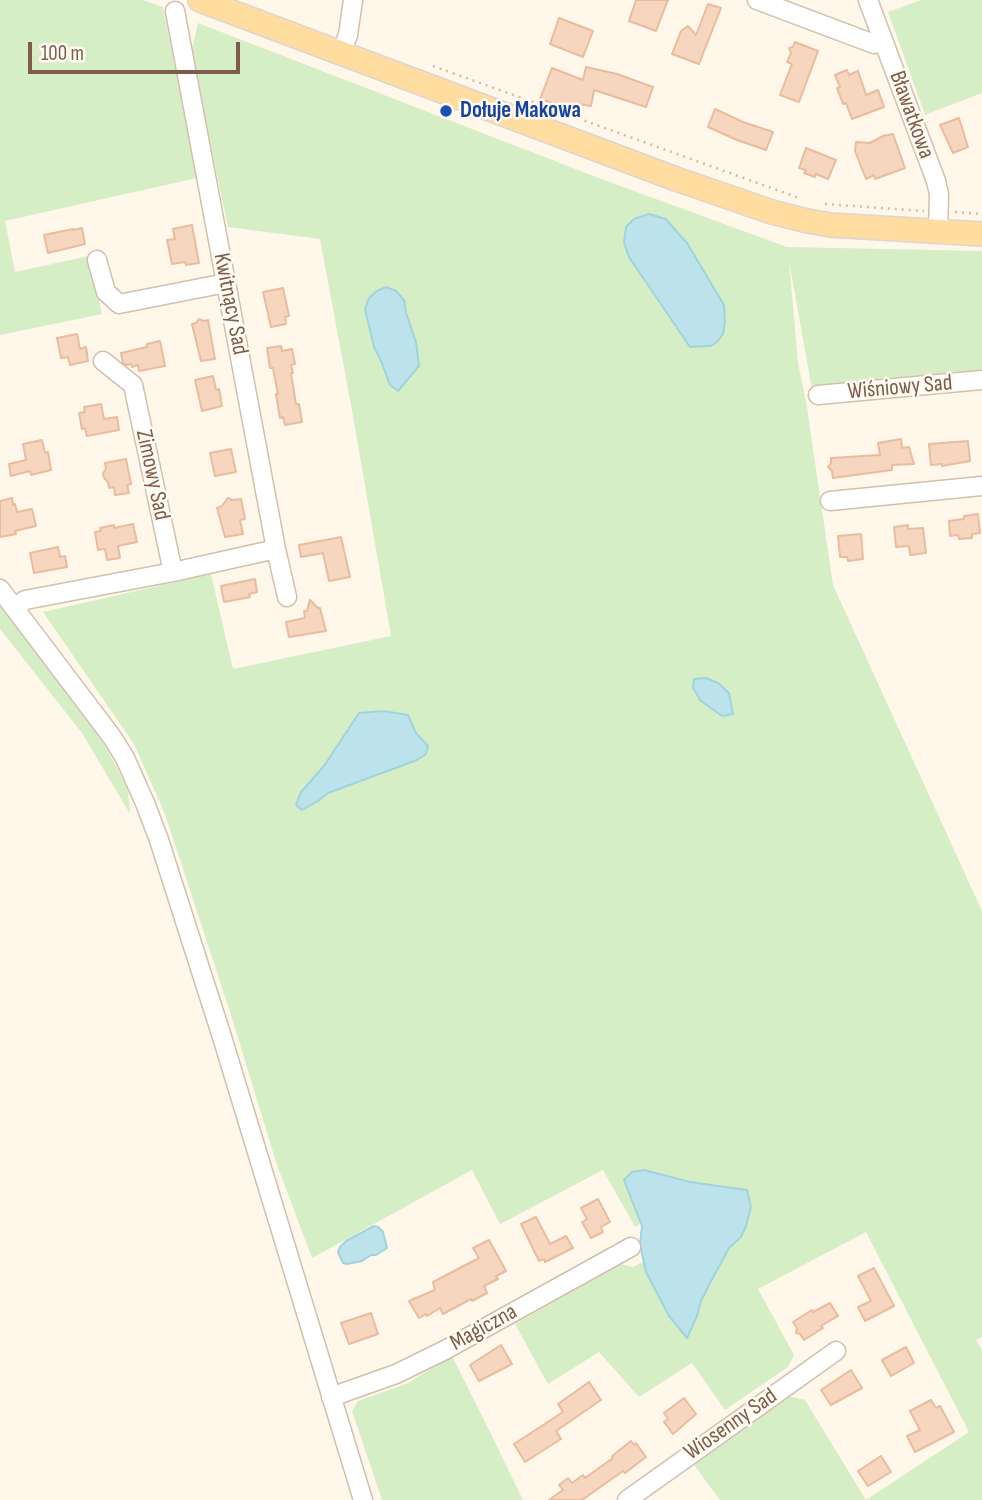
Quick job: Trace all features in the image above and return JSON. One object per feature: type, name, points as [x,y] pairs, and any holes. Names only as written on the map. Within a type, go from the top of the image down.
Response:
[{"type":"main road","points":[[200,0],[742,203],[816,223],[858,227],[939,222],[982,234]]},
{"type":"street","points":[[341,53],[348,36],[353,0]]},
{"type":"street","points":[[757,0],[874,44],[884,42]]},
{"type":"street","name":"Bławatkowa","points":[[868,0],[936,181],[939,222]]},
{"type":"street","name":"Kwitnący Sad","points":[[175,11],[287,597]]},
{"type":"street","points":[[97,260],[106,292],[119,304],[226,283]]},
{"type":"street","name":"Zimowy Sad","points":[[103,361],[133,386],[173,572]]},
{"type":"street","name":"Wiśniowy Sad","points":[[818,395],[982,380]]},
{"type":"street","points":[[830,501],[982,486]]},
{"type":"street","points":[[14,608],[25,600],[276,549]]},
{"type":"street","points":[[0,589],[112,737],[140,791],[159,839],[363,1500]]},
{"type":"street","name":"Magiczna","points":[[331,1398],[397,1374],[433,1356],[631,1247]]},
{"type":"street","name":"Wiosenny Sad","points":[[627,1500],[836,1351]]},
{"type":"path","points":[[428,65],[803,200]]},
{"type":"path","points":[[815,203],[939,222],[982,214]]},
{"type":"green space","points":[[0,0],[143,0],[163,7],[197,178],[5,221],[15,272],[89,256],[102,314],[0,335]]},
{"type":"green space","points":[[921,0],[982,0],[982,93],[925,115],[888,12]]},
{"type":"green space","points":[[198,23],[604,180],[787,247],[982,251],[982,372],[812,389],[789,261],[798,363],[833,585],[982,911],[982,1337],[976,1340],[982,1350],[982,1500],[866,1500],[969,1432],[866,1232],[758,1289],[794,1355],[788,1367],[725,1410],[692,1363],[639,1397],[599,1352],[548,1384],[515,1324],[620,1264],[633,1267],[661,1252],[644,1222],[635,1227],[603,1170],[500,1224],[472,1170],[312,1258],[277,1165],[165,814],[134,744],[43,612],[211,574],[233,669],[391,636],[320,239],[228,227],[191,53]]},
{"type":"green space","points":[[0,605],[101,738],[128,788],[130,814],[82,733],[0,629]]},
{"type":"green space","points":[[452,1356],[523,1500],[382,1500],[352,1411],[358,1401],[408,1383]]},
{"type":"green space","points":[[788,1396],[805,1400],[866,1500],[720,1500],[694,1465]]},
{"type":"water","points":[[649,214],[666,219],[687,243],[724,305],[723,334],[711,346],[690,347],[629,257],[624,243],[626,227],[634,219]]},
{"type":"water","points":[[386,287],[396,291],[404,300],[416,342],[419,366],[398,391],[390,385],[374,347],[365,309],[369,298]]},
{"type":"water","points":[[706,678],[718,683],[729,693],[733,714],[722,716],[701,701],[693,688],[694,679]]},
{"type":"water","points":[[383,711],[408,715],[416,733],[428,746],[426,754],[417,760],[328,793],[302,810],[296,805],[301,792],[324,766],[359,713]]},
{"type":"water","points":[[644,1170],[690,1182],[747,1190],[751,1207],[746,1226],[741,1237],[729,1248],[709,1285],[687,1338],[669,1316],[646,1272],[640,1244],[642,1226],[624,1180],[632,1172]]},
{"type":"water","points":[[374,1226],[383,1232],[387,1248],[362,1261],[343,1263],[338,1252],[340,1247]]},
{"type":"building","points":[[636,0],[668,0],[656,31],[629,21]]},
{"type":"building","points":[[708,4],[721,8],[699,64],[672,54],[681,31],[688,26],[696,35]]},
{"type":"building","points":[[559,18],[593,31],[583,57],[550,44]]},
{"type":"building","points":[[795,42],[818,51],[799,102],[780,95],[792,64],[787,62],[791,53],[789,48],[793,47]]},
{"type":"building","points":[[586,67],[617,74],[653,87],[646,107],[594,90],[591,106],[579,104],[576,112],[540,99],[552,68],[583,80]]},
{"type":"building","points":[[847,70],[849,75],[858,71],[866,95],[878,90],[884,107],[852,119],[846,103],[843,104],[835,75]]},
{"type":"building","points":[[715,109],[773,132],[766,150],[708,127]]},
{"type":"building","points":[[959,118],[968,147],[953,153],[940,125]]},
{"type":"building","points":[[893,134],[905,168],[875,179],[874,175],[866,179],[855,151],[856,142],[870,143]]},
{"type":"building","points":[[806,148],[836,160],[828,179],[804,173],[806,170],[799,168]]},
{"type":"building","points":[[192,225],[199,263],[172,264],[167,240],[175,239],[173,229]]},
{"type":"building","points":[[82,228],[85,244],[48,253],[44,235]]},
{"type":"building","points":[[283,288],[289,316],[285,317],[286,324],[271,327],[263,292]]},
{"type":"building","points":[[199,319],[208,320],[215,359],[201,361],[192,324]]},
{"type":"building","points":[[77,334],[80,349],[86,347],[88,361],[70,365],[68,357],[61,358],[57,338]]},
{"type":"building","points":[[160,341],[165,366],[139,371],[138,365],[132,367],[131,364],[123,363],[121,353]]},
{"type":"building","points":[[281,346],[282,351],[292,349],[295,364],[291,365],[291,373],[302,422],[285,425],[283,417],[280,418],[278,394],[267,348]]},
{"type":"building","points":[[213,376],[222,406],[202,411],[195,380]]},
{"type":"building","points":[[101,404],[104,419],[117,417],[119,430],[87,436],[85,428],[82,429],[79,413],[85,412],[84,407]]},
{"type":"building","points":[[901,439],[902,448],[909,447],[914,464],[892,465],[892,470],[833,478],[828,467],[831,458],[880,455],[878,443]]},
{"type":"building","points":[[42,440],[45,453],[48,452],[51,470],[31,475],[30,471],[11,476],[9,464],[26,460],[23,444]]},
{"type":"building","points":[[968,441],[970,461],[942,466],[931,465],[929,444]]},
{"type":"building","points":[[231,449],[236,472],[215,476],[210,453]]},
{"type":"building","points":[[126,459],[131,484],[127,485],[129,493],[115,495],[114,487],[109,488],[104,478],[105,463]]},
{"type":"building","points":[[12,498],[17,512],[32,509],[36,526],[0,537],[0,501]]},
{"type":"building","points":[[228,498],[241,499],[245,519],[240,520],[243,534],[225,537],[217,508]]},
{"type":"building","points":[[978,514],[980,533],[972,534],[972,538],[959,539],[958,535],[950,536],[949,521]]},
{"type":"building","points":[[133,524],[137,542],[118,546],[120,558],[107,560],[105,549],[98,550],[95,532],[114,525],[114,528]]},
{"type":"building","points":[[908,525],[908,529],[923,528],[926,553],[910,555],[909,546],[896,547],[894,527]]},
{"type":"building","points":[[861,534],[863,559],[848,561],[847,557],[840,557],[838,536]]},
{"type":"building","points":[[341,537],[350,577],[329,581],[323,553],[301,557],[299,545]]},
{"type":"building","points":[[58,547],[60,557],[65,556],[67,567],[34,573],[30,553]]},
{"type":"building","points":[[255,579],[257,592],[249,594],[250,597],[224,602],[221,586]]},
{"type":"building","points":[[310,600],[320,608],[326,631],[289,637],[286,622],[305,618],[304,611],[307,611]]},
{"type":"building","points":[[598,1199],[610,1222],[601,1227],[603,1232],[591,1238],[582,1222],[587,1219],[581,1208]]},
{"type":"building","points":[[536,1217],[550,1244],[566,1236],[573,1248],[545,1262],[544,1259],[539,1261],[521,1224]]},
{"type":"building","points":[[489,1240],[506,1271],[496,1276],[498,1279],[484,1286],[487,1293],[443,1314],[440,1308],[419,1318],[409,1301],[435,1290],[433,1282],[479,1258],[473,1248]]},
{"type":"building","points":[[874,1268],[894,1306],[865,1321],[858,1307],[871,1301],[858,1276]]},
{"type":"building","points":[[830,1303],[838,1316],[804,1340],[796,1333],[797,1328],[793,1322]]},
{"type":"building","points":[[371,1313],[378,1334],[349,1344],[341,1323]]},
{"type":"building","points":[[501,1345],[512,1364],[479,1381],[470,1365]]},
{"type":"building","points":[[906,1347],[914,1363],[891,1376],[882,1360]]},
{"type":"building","points":[[851,1370],[862,1388],[831,1405],[821,1390]]},
{"type":"building","points":[[589,1382],[601,1400],[556,1431],[561,1439],[525,1462],[514,1444],[563,1412],[558,1404]]},
{"type":"building","points":[[684,1398],[696,1414],[673,1434],[664,1422],[668,1419],[664,1413]]},
{"type":"building","points":[[931,1400],[936,1408],[940,1406],[954,1432],[915,1452],[907,1436],[920,1430],[910,1411]]},
{"type":"building","points":[[631,1441],[634,1445],[636,1443],[646,1457],[625,1473],[623,1471],[582,1500],[549,1500],[563,1490],[559,1485],[568,1478],[572,1483],[583,1475],[585,1478]]},
{"type":"building","points":[[881,1456],[891,1472],[868,1486],[858,1471]]},
{"type":"place","name":"Dołuje Makowa","points":[[446,111]]}]
